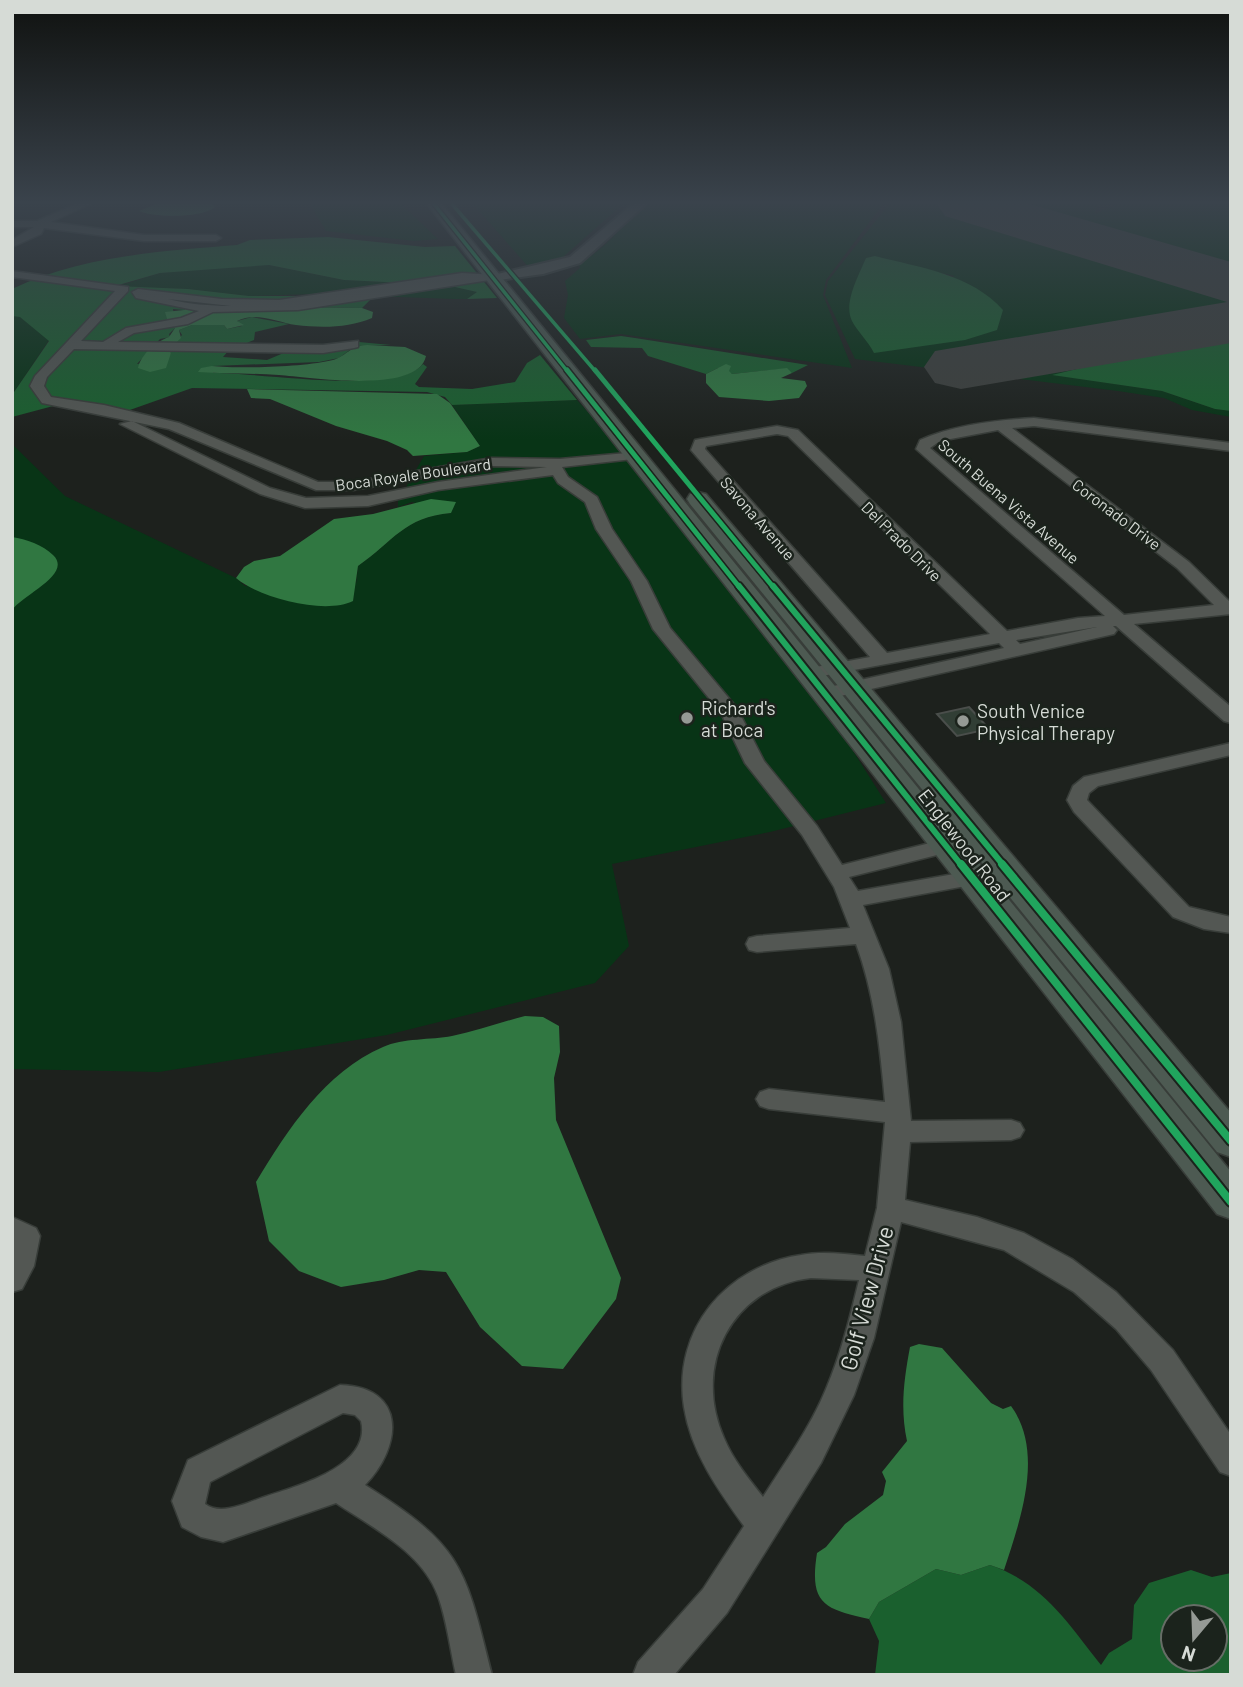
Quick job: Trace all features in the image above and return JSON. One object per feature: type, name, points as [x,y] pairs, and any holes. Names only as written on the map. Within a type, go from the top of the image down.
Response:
[{"type":"main road","name":"Englewood Road","points":[[498,283],[636,458],[832,680],[990,852],[1226,1128]]},
{"type":"main road","name":"Englewood Road","points":[[505,283],[534,297],[707,510],[832,680],[958,861],[1231,1202]]},
{"type":"main road","points":[[636,458],[657,461],[690,502],[707,510]]},
{"type":"main road","points":[[958,861],[990,852]]},
{"type":"street","points":[[77,283],[207,304],[279,303],[406,283]]},
{"type":"street","name":"Boca Royale Boulevard","points":[[124,289],[41,376],[37,386],[47,400],[174,426],[296,481],[329,487],[353,486],[492,462],[556,466]]},
{"type":"street","points":[[164,298],[207,304]]},
{"type":"street","points":[[105,346],[125,330],[187,321],[207,304]]},
{"type":"street","points":[[69,345],[323,349],[354,344]]},
{"type":"street","name":"Boca Royale Boulevard","points":[[86,407],[283,498],[337,504],[368,502],[438,485],[496,479],[556,466],[636,458]]},
{"type":"street","name":"Del Prado Drive","points":[[771,413],[1000,638],[1018,652]]},
{"type":"street","name":"South Buena Vista Avenue","points":[[1121,622],[923,449],[928,441],[1000,425],[1053,423],[1231,447]]},
{"type":"street","name":"Coronado Drive","points":[[1000,425],[1184,565],[1229,609]]},
{"type":"street","name":"Savona Avenue","points":[[790,432],[705,441],[697,446],[882,659]]},
{"type":"street","points":[[456,467],[486,458],[517,456],[556,466]]},
{"type":"street","points":[[227,473],[254,461]]},
{"type":"street","points":[[492,462],[496,479]]},
{"type":"street","name":"Golf View Drive","points":[[556,466],[572,489],[592,500],[604,529],[639,581],[662,629],[730,712],[755,763],[810,831],[836,873],[850,900],[877,970],[888,1022],[899,1123],[891,1208],[859,1338],[839,1395],[810,1452],[715,1601],[651,1675]]},
{"type":"street","points":[[832,680],[882,659],[1077,623],[1121,622],[1164,614],[1229,609]]},
{"type":"street","points":[[832,680],[1018,652],[1114,629],[1121,622]]},
{"type":"street","points":[[1121,622],[1231,717]]},
{"type":"street","points":[[1231,749],[1091,781],[1080,790],[1077,800],[1081,808],[1177,908],[1198,920],[1231,925]]},
{"type":"street","points":[[836,873],[892,859],[958,861]]},
{"type":"street","points":[[892,859],[900,878],[912,888]]},
{"type":"street","points":[[850,900],[912,888],[958,861]]},
{"type":"street","points":[[757,944],[864,935]]},
{"type":"street","points":[[769,1099],[899,1123],[1011,1129]]},
{"type":"street","points":[[891,1208],[990,1232],[1031,1250],[1069,1273],[1124,1319],[1161,1358],[1180,1384],[1207,1432],[1231,1461]]},
{"type":"street","points":[[12,1229],[26,1236],[26,1245],[12,1280]]},
{"type":"street","points":[[764,1526],[729,1476],[708,1438],[697,1403],[695,1377],[708,1330],[729,1302],[758,1281],[790,1269],[821,1265],[875,1269]]},
{"type":"street","points":[[340,1399],[354,1399],[369,1407],[376,1415],[379,1427],[377,1442],[360,1468],[338,1486],[223,1526],[208,1525],[197,1519],[188,1499],[191,1485],[207,1465],[340,1399]]},
{"type":"street","points":[[338,1486],[418,1540],[442,1567],[453,1589],[474,1675]]},
{"type":"shaded area","points":[[27,283],[126,283],[115,286],[188,289],[249,296],[374,296],[362,308],[187,305],[184,310],[173,309],[175,328],[169,334],[170,337],[160,339],[137,364],[167,360],[171,353],[169,350],[182,335],[179,330],[192,325],[224,325],[227,329],[242,326],[237,321],[252,317],[289,324],[255,332],[254,340],[229,350],[223,357],[267,360],[286,352],[359,342],[391,345],[355,346],[339,358],[319,362],[212,366],[213,373],[356,381],[408,374],[423,364],[427,367],[415,384],[419,387],[472,389],[515,382],[527,363],[540,355],[577,400],[452,405],[445,397],[427,392],[192,388],[127,411],[72,401],[12,417],[12,395],[49,341],[20,317],[12,316],[12,289]]},
{"type":"shaded area","points":[[129,283],[400,283],[446,285],[477,292],[467,299],[454,299],[317,294],[249,296],[188,289],[115,287]]},
{"type":"shaded area","points":[[400,283],[485,283],[497,298],[467,299],[477,292],[446,285]]},
{"type":"shaded area","points":[[565,283],[825,283],[823,295],[852,368],[621,334],[580,339],[564,318],[568,295]]},
{"type":"shaded area","points":[[828,283],[858,283],[850,305],[874,353],[947,283],[1231,283],[1231,336],[1217,335],[1055,375],[1162,391],[1215,409],[1231,411],[1231,417],[1192,410],[1164,398],[855,359],[825,295]]},
{"type":"shaded area","points":[[856,283],[966,283],[1003,310],[997,330],[965,340],[874,353],[852,321],[849,306]]},
{"type":"shaded area","points":[[191,303],[219,306],[362,308],[373,312],[372,318],[335,326],[296,325],[251,317],[237,321],[244,325],[227,329],[224,325],[192,325],[179,330],[181,338],[169,349],[171,353],[166,368],[150,372],[138,368],[146,353],[169,337],[175,328],[168,322],[165,312],[184,310]]},
{"type":"shaded area","points":[[12,316],[20,316],[49,340],[12,395]]},
{"type":"shaded area","points":[[1217,335],[1231,336],[1231,411],[1215,409],[1162,391],[1052,375]]},
{"type":"shaded area","points":[[621,336],[808,365],[792,373],[783,369],[732,374],[718,368],[706,374],[648,356],[642,348],[591,347],[586,340]]},
{"type":"shaded area","points":[[356,347],[405,347],[426,356],[419,368],[404,376],[384,380],[198,372],[201,368],[212,366],[273,367],[321,362],[333,360]]},
{"type":"shaded area","points":[[726,364],[731,366],[729,371],[732,374],[787,368],[792,373],[781,378],[805,381],[807,386],[799,398],[769,401],[719,397],[706,383],[706,374]]},
{"type":"shaded area","points":[[247,389],[437,394],[450,403],[480,446],[467,452],[413,456],[407,450],[387,441],[336,426],[270,399],[251,398]]},
{"type":"shaded area","points":[[577,400],[627,455],[812,686],[886,803],[770,832],[612,864],[629,946],[595,983],[387,1035],[159,1072],[12,1069],[12,444],[65,496],[236,578],[245,586],[356,583],[358,566],[400,532],[422,519],[451,513],[412,502],[398,507],[398,501],[424,456],[467,452],[480,446],[452,405]]},
{"type":"shaded area","points":[[431,499],[456,502],[451,513],[435,515],[410,525],[358,566],[353,601],[326,606],[293,602],[260,592],[236,578],[244,567],[254,561],[280,556],[334,519],[373,514]]},
{"type":"shaded area","points":[[12,537],[49,551],[57,562],[57,569],[52,577],[12,610]]},
{"type":"shaded area","points":[[525,1016],[543,1017],[559,1026],[560,1052],[554,1078],[556,1120],[621,1278],[616,1299],[563,1369],[522,1366],[480,1327],[446,1272],[419,1270],[384,1280],[341,1287],[299,1271],[269,1241],[256,1182],[281,1142],[310,1104],[343,1071],[362,1058],[391,1044],[452,1036]]},
{"type":"shaded area","points":[[919,1344],[942,1348],[991,1403],[1003,1409],[1011,1406],[1021,1424],[1026,1444],[1028,1465],[1022,1509],[1004,1570],[990,1565],[961,1575],[936,1569],[879,1602],[869,1619],[841,1612],[823,1601],[815,1583],[817,1553],[826,1547],[845,1524],[883,1495],[886,1481],[882,1472],[907,1441],[903,1406],[905,1382],[910,1347]]},
{"type":"shaded area","points":[[990,1565],[1025,1582],[1053,1606],[1101,1665],[1109,1653],[1132,1639],[1134,1605],[1149,1583],[1191,1570],[1212,1577],[1231,1573],[1231,1675],[875,1675],[879,1641],[869,1619],[879,1602],[936,1569],[961,1575]]},
{"type":"building","name":"South Venice Physical Therapy","points":[[969,707],[989,729],[957,736],[937,714]]},
{"type":"runway","points":[[961,367],[1231,322]]},
{"type":"cycle path","points":[[497,283],[1231,1202]]},
{"type":"cycle path","points":[[519,283],[534,297],[1231,1141]]},
{"type":"place","name":"Richard's at Boca","points":[[687,718]]},
{"type":"place","name":"South Venice Physical Therapy","points":[[963,721]]}]
